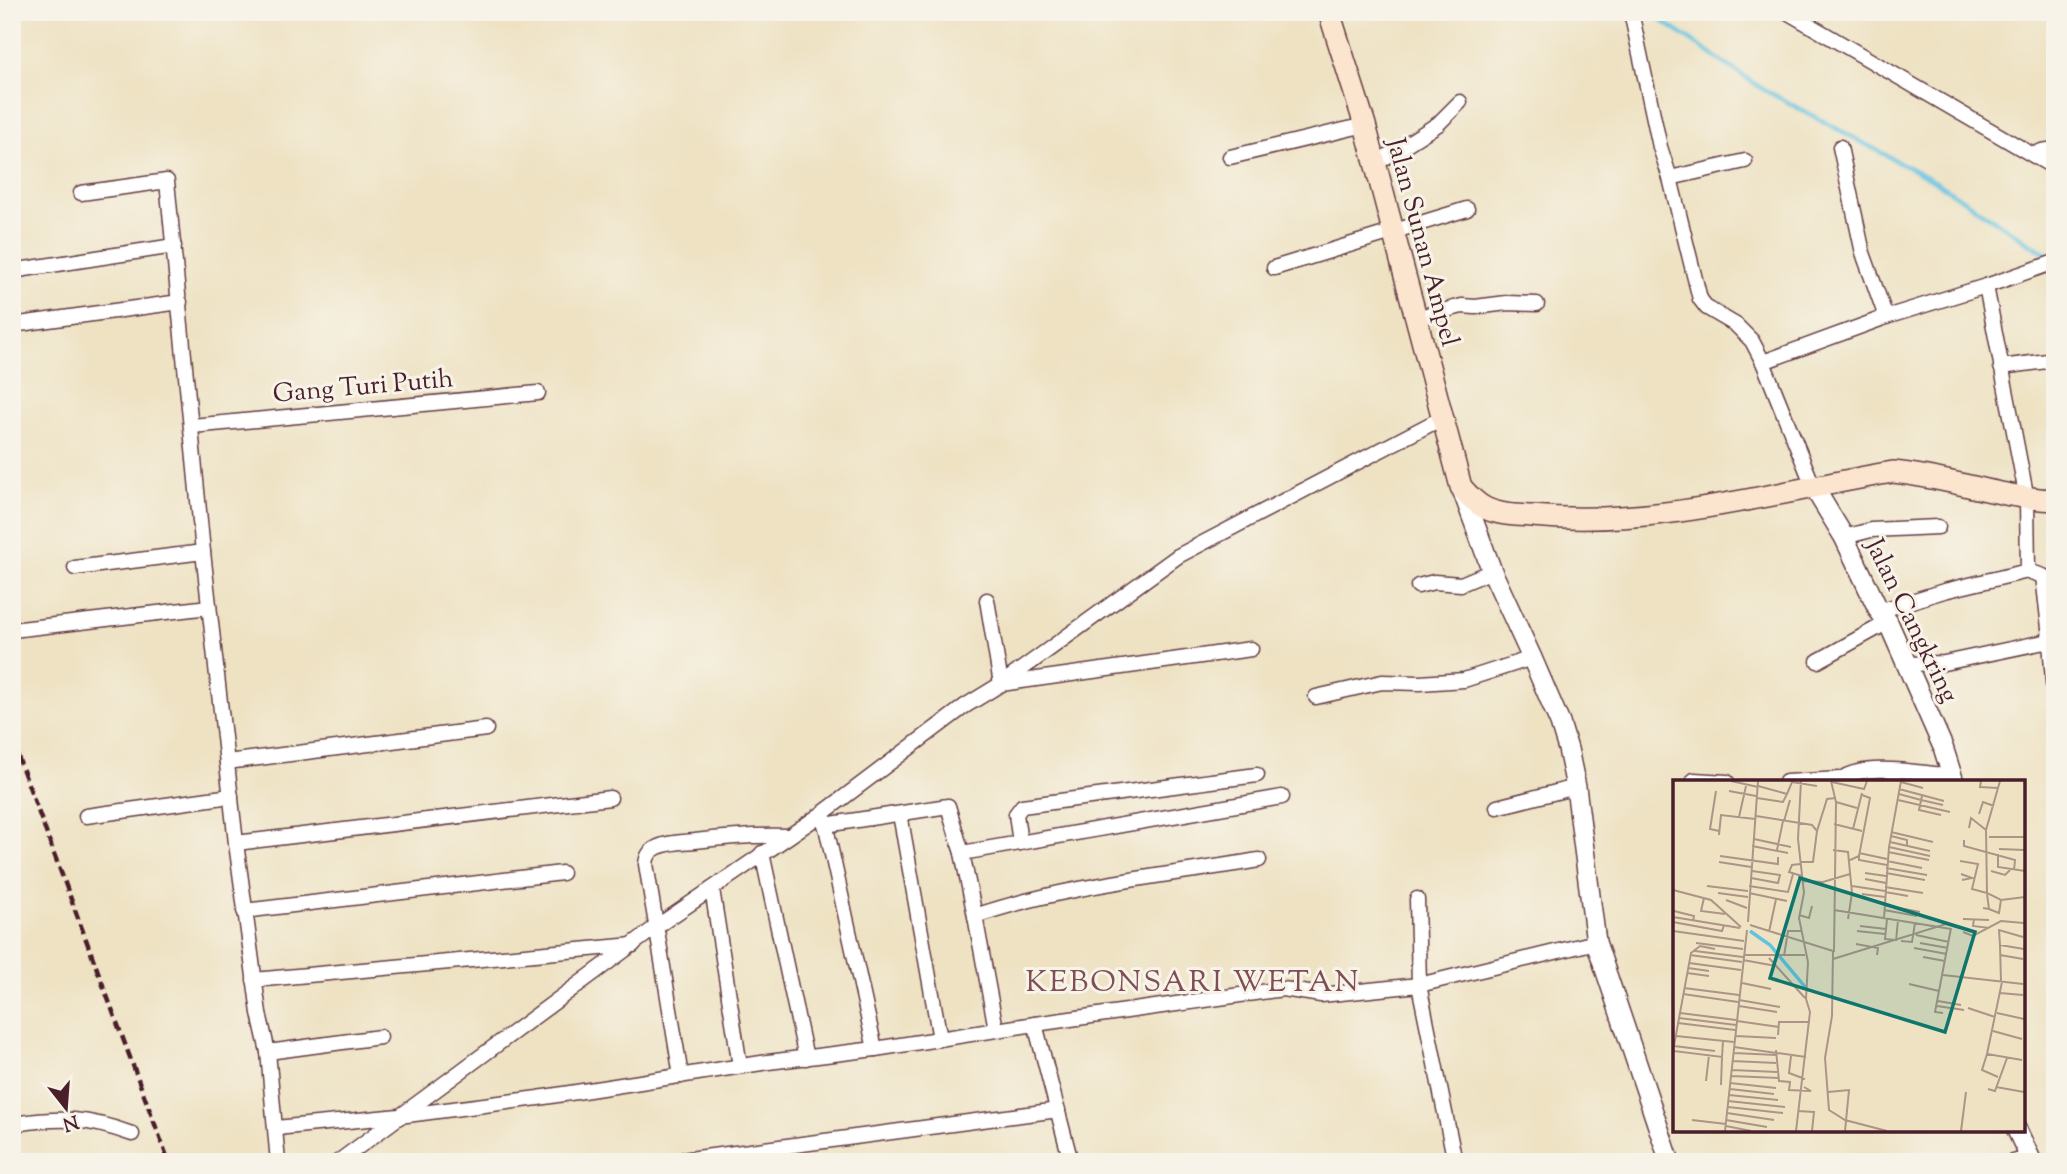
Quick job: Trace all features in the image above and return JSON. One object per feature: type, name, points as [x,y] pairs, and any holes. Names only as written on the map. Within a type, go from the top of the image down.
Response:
[{"type":"main road","name":"Jalan Sunan Ampel","points":[[1329,12],[1365,125],[1461,487]]},
{"type":"main road","points":[[1461,487],[1474,502],[1486,508],[1507,514],[1567,520],[1636,516],[1720,504],[1893,472],[1922,475],[2027,499],[2055,500]]},
{"type":"street","points":[[1631,12],[1660,147],[1700,299],[1707,308],[1737,325],[1752,341],[1813,486]]},
{"type":"street","points":[[1787,12],[2055,168]]},
{"type":"street","points":[[1374,164],[1442,122],[1460,102]]},
{"type":"street","points":[[1230,157],[1365,125]]},
{"type":"street","points":[[1840,147],[1863,253],[1886,317]]},
{"type":"street","points":[[2033,155],[2055,149]]},
{"type":"street","points":[[1670,178],[1745,161]]},
{"type":"street","points":[[81,193],[167,181],[209,607],[244,911],[268,1052],[278,1162]]},
{"type":"street","points":[[1274,268],[1468,209]]},
{"type":"street","points":[[12,271],[174,246]]},
{"type":"street","points":[[1763,362],[1886,317],[2050,264]]},
{"type":"street","points":[[1986,286],[2027,499],[2028,571]]},
{"type":"street","points":[[12,325],[180,302]]},
{"type":"street","points":[[1415,318],[1462,306],[1537,304]]},
{"type":"street","points":[[2001,367],[2055,360]]},
{"type":"street","name":"Gang Turi Putih","points":[[192,426],[538,393]]},
{"type":"street","points":[[338,1162],[656,927],[789,835],[824,819],[965,706],[1001,684],[1178,556],[1442,418]]},
{"type":"street","name":"Jalan Cangkring","points":[[1813,486],[1844,537],[1907,664],[1943,747],[1953,779]]},
{"type":"street","points":[[1461,487],[1492,571],[1560,723],[1576,787],[1596,943],[1670,1162]]},
{"type":"street","points":[[1481,543],[1488,525],[1507,514]]},
{"type":"street","points":[[1844,537],[1871,530],[1938,527]]},
{"type":"street","points":[[75,568],[203,552]]},
{"type":"street","points":[[1418,586],[1434,582],[1461,584],[1492,571]]},
{"type":"street","points":[[1818,661],[1883,617],[1944,591],[2028,571],[2040,573],[2043,576],[2055,708]]},
{"type":"street","points":[[987,600],[1001,684]]},
{"type":"street","points":[[12,630],[209,607]]},
{"type":"street","points":[[1907,664],[1944,663],[2049,641]]},
{"type":"street","points":[[1001,684],[1251,649]]},
{"type":"street","points":[[1316,697],[1382,682],[1420,684],[1464,680],[1532,658]]},
{"type":"street","points":[[227,762],[486,729]]},
{"type":"street","points":[[1841,780],[1852,773],[1873,769],[1953,779]]},
{"type":"street","points":[[1020,843],[1016,814],[1022,806],[1257,775]]},
{"type":"street","points":[[1497,807],[1576,787]]},
{"type":"street","points":[[86,816],[231,796]]},
{"type":"street","points":[[962,853],[1282,797]]},
{"type":"street","points":[[236,843],[610,798]]},
{"type":"street","points":[[824,819],[901,814],[948,806],[962,853],[996,1029]]},
{"type":"street","points":[[901,814],[940,1040]]},
{"type":"street","points":[[824,819],[875,1049]]},
{"type":"street","points":[[681,1076],[646,864],[650,852],[671,844],[699,840],[740,835],[789,835]]},
{"type":"street","points":[[762,853],[806,1058]]},
{"type":"street","points":[[975,916],[1016,902],[1054,894],[1259,860]]},
{"type":"street","points":[[244,911],[562,873]]},
{"type":"street","points":[[712,889],[740,1066]]},
{"type":"street","points":[[1417,899],[1419,985],[1455,1162]]},
{"type":"street","points":[[276,1128],[399,1116],[1283,989],[1321,995],[1419,985],[1596,943]]},
{"type":"street","points":[[254,980],[635,945]]},
{"type":"street","points":[[1034,1024],[1071,1162]]},
{"type":"street","points":[[268,1052],[380,1037]]},
{"type":"street","points":[[682,1160],[1058,1110]]},
{"type":"street","points":[[12,1124],[54,1118],[100,1122],[132,1134]]},
{"type":"street","points":[[2018,1132],[2025,1160]]},
{"type":"waterway","points":[[1649,12],[1761,88],[1936,182],[2054,259]]},
{"type":"railway","points":[[12,741],[169,1162]]},
{"type":"district","name":"KEBONSARI WETAN","points":[[1193,981]]}]
